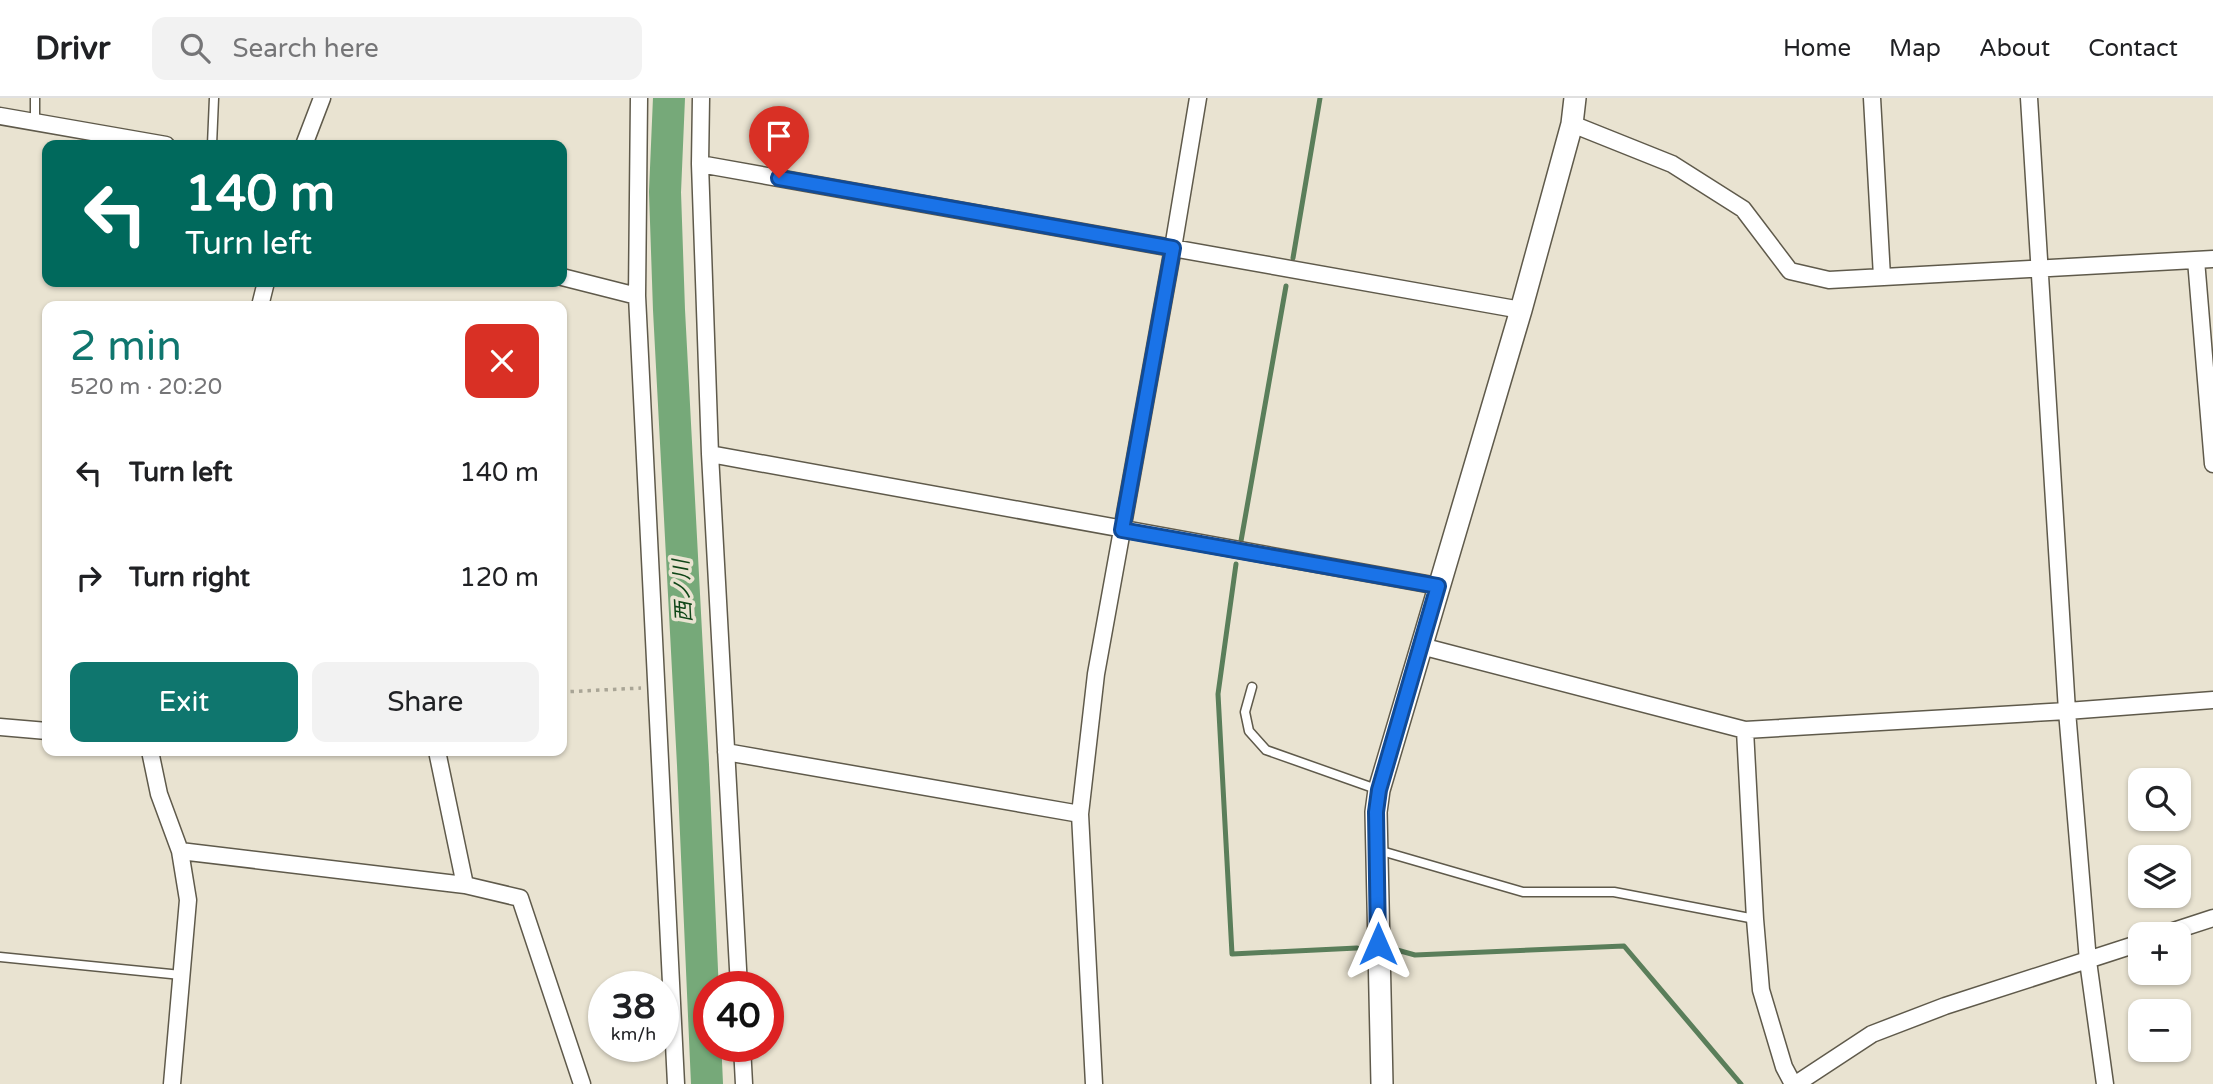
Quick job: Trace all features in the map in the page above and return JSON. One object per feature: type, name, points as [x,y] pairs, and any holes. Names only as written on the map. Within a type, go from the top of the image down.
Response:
[{"type":"street","points":[[306,140],[322,98]]},
{"type":"street","points":[[639,98],[637,296],[676,1084]]},
{"type":"street","points":[[701,98],[700,164],[710,454],[738,971]]},
{"type":"street","points":[[1094,1084],[1080,814],[1096,674],[1198,98]]},
{"type":"street","points":[[1382,1084],[1376,812],[1379,790],[1521,310],[1572,124],[1575,98]]},
{"type":"street","points":[[1872,98],[1882,278]]},
{"type":"street","points":[[2029,98],[2067,712],[2088,961],[2105,1084]]},
{"type":"street","points":[[0,116],[139,140]]},
{"type":"street","points":[[1572,124],[1672,164],[1743,209],[1790,271],[1829,280],[2213,259]]},
{"type":"street","points":[[700,164],[1521,310]]},
{"type":"street","points":[[2196,260],[2213,464]]},
{"type":"street","points":[[567,278],[637,296]]},
{"type":"street","points":[[710,454],[1438,586]]},
{"type":"street","points":[[1421,646],[1745,730],[2067,712],[2213,700]]},
{"type":"street","points":[[0,727],[42,731]]},
{"type":"street","points":[[1745,730],[1760,990],[1784,1067],[1795,1084],[1872,1034],[1945,1006],[2128,947]]},
{"type":"street","points":[[726,752],[1080,814]]},
{"type":"street","points":[[151,756],[159,794],[180,851],[188,900],[172,1084]]},
{"type":"street","points":[[439,756],[465,884]]},
{"type":"street","points":[[180,851],[465,884],[520,898],[582,1084]]},
{"type":"street","points":[[2191,925],[2213,918]]},
{"type":"street","points":[[743,1062],[744,1084]]},
{"type":"lane","points":[[35,98],[35,121]]},
{"type":"lane","points":[[212,140],[214,98]]},
{"type":"lane","points":[[1252,687],[1245,712],[1248,731],[1266,750],[1379,790]]},
{"type":"lane","points":[[1378,850],[1523,892],[1614,892],[1755,919]]},
{"type":"lane","points":[[0,957],[181,975]]},
{"type":"path","points":[[567,692],[657,688]]},
{"type":"waterway","name":"西ノ川","points":[[669,98],[665,192],[669,310],[707,1084]]},
{"type":"waterway","points":[[1293,258],[1320,98]]},
{"type":"waterway","points":[[1241,541],[1286,286]]},
{"type":"waterway","points":[[1236,564],[1218,694],[1232,954],[1357,948]]},
{"type":"waterway","points":[[1397,950],[1415,955],[1624,946],[1741,1084]]},
{"type":"route","points":[[779,178],[1173,248],[1122,530],[1438,586],[1379,790],[1376,812],[1378,944]]}]
